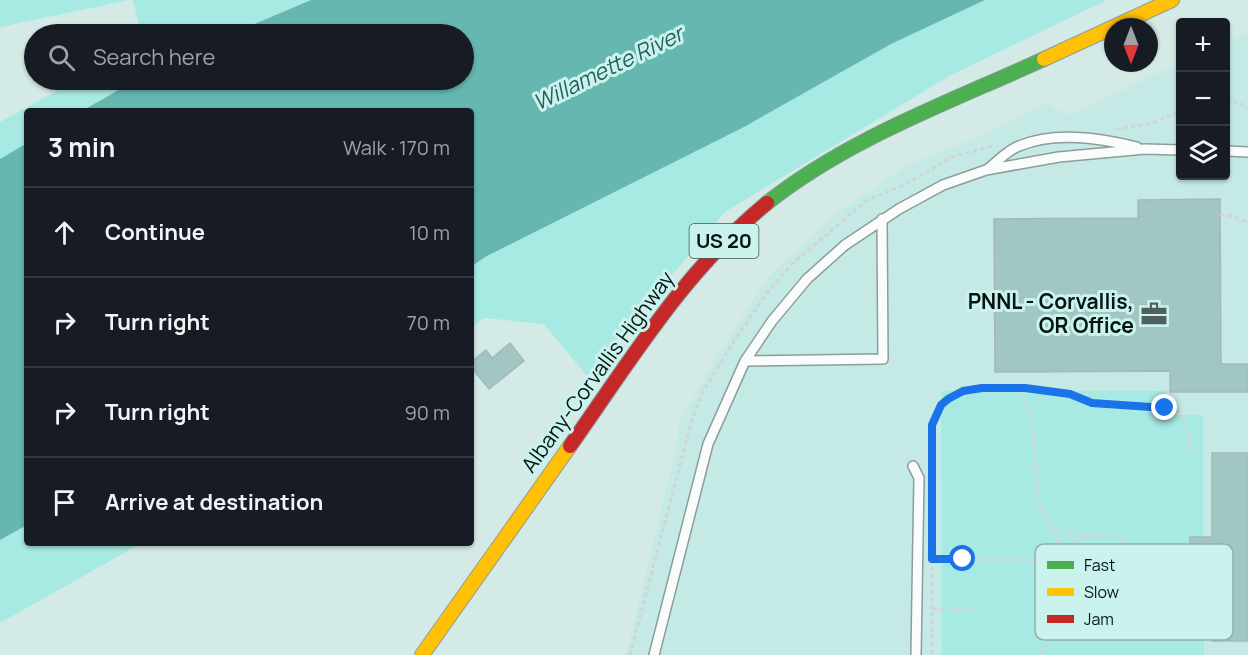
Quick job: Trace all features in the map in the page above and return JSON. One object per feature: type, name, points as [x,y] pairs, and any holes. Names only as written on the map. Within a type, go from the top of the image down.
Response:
[{"type":"highway","name":"Albany-Corvallis Highway","points":[[422,655],[677,295],[721,243],[745,221],[779,192],[853,146],[1172,0]]},
{"type":"lane","points":[[986,170],[1018,146],[1057,138],[1100,140],[1145,149]]},
{"type":"lane","points":[[654,655],[708,444],[745,362],[772,321],[807,279],[845,245],[882,219],[943,185],[986,170],[1059,157],[1145,149],[1176,150]]},
{"type":"lane","points":[[1230,152],[1248,152]]},
{"type":"lane","points":[[745,362],[883,359],[882,219]]},
{"type":"lane","points":[[913,466],[919,478],[916,655]]},
{"type":"path","points":[[1230,101],[1248,108]]},
{"type":"path","points":[[1113,129],[1150,124],[1176,114]]},
{"type":"path","points":[[630,655],[681,457],[701,395],[768,292],[792,264],[866,201],[904,185],[954,156],[996,145]]},
{"type":"path","points":[[1220,216],[1233,216],[1248,223]]},
{"type":"path","points":[[932,483],[932,425],[941,405],[963,391],[982,388],[1020,388],[1070,394],[1092,403],[1113,406],[1146,406],[1175,410],[1184,419],[1189,456]]},
{"type":"path","points":[[1020,388],[1032,421],[1038,496],[1043,513],[1060,544]]},
{"type":"path","points":[[932,516],[933,655]]},
{"type":"path","points":[[1053,528],[1089,536],[1111,536],[1128,544]]},
{"type":"path","points":[[1074,544],[1079,539],[1089,536]]},
{"type":"path","points":[[932,559],[1035,560]]},
{"type":"path","points":[[933,609],[974,609]]},
{"type":"path","points":[[1041,655],[1050,640]]},
{"type":"shaded area","points":[[0,0],[129,0],[0,27]]},
{"type":"shaded area","points":[[133,0],[311,0],[255,24],[139,24]]},
{"type":"shaded area","points":[[985,0],[1107,0],[949,76],[725,212],[587,376],[544,324],[484,318],[474,326],[474,265],[485,257],[744,127],[891,44]]},
{"type":"shaded area","points":[[1248,31],[1248,655],[626,655],[677,444],[680,421],[723,347],[768,277],[838,212],[906,166],[973,139],[1046,103],[1068,115],[1176,65],[1176,180],[1230,180],[1230,40]]},
{"type":"shaded area","points":[[58,90],[119,90],[87,108],[25,108]]},
{"type":"shaded area","points":[[24,109],[24,145],[0,159],[0,122]]},
{"type":"shaded area","points":[[941,391],[1165,391],[1165,415],[1203,415],[1204,544],[1035,544],[1035,640],[1204,640],[1204,655],[942,655]]},
{"type":"shaded area","points":[[24,527],[24,546],[137,546],[0,623],[0,540]]},
{"type":"water","name":"Willamette River","points":[[311,0],[985,0],[891,44],[744,127],[485,257],[474,265],[474,108],[87,108],[119,90],[474,90],[474,24],[255,24]]},
{"type":"water","points":[[24,145],[24,527],[0,540],[0,159]]},
{"type":"building","points":[[1220,199],[1221,364],[1248,364],[1248,392],[1170,392],[1170,371],[995,372],[994,219],[1138,218],[1138,200]]},
{"type":"building","points":[[510,343],[524,361],[489,389],[474,371],[474,360],[486,350],[492,358]]},
{"type":"building","points":[[1212,453],[1248,453],[1248,641],[1212,641],[1233,640],[1233,544],[1190,544],[1190,537],[1212,537]]},
{"type":"traffic: fast","points":[[767,203],[799,180],[866,140],[1044,59]]},
{"type":"traffic: slow","points":[[1044,59],[1172,0]]},
{"type":"traffic: slow","points":[[422,655],[570,446]]},
{"type":"traffic: jam","points":[[570,446],[637,349],[684,287],[737,229],[767,203]]},
{"type":"place","name":"PNNL - Corvallis, OR Office","points":[[1154,314]]},
{"type":"route","points":[[963,559],[932,559],[932,425],[941,405],[948,399],[963,391],[982,388],[1025,388],[1070,394],[1092,403],[1165,408]]}]
